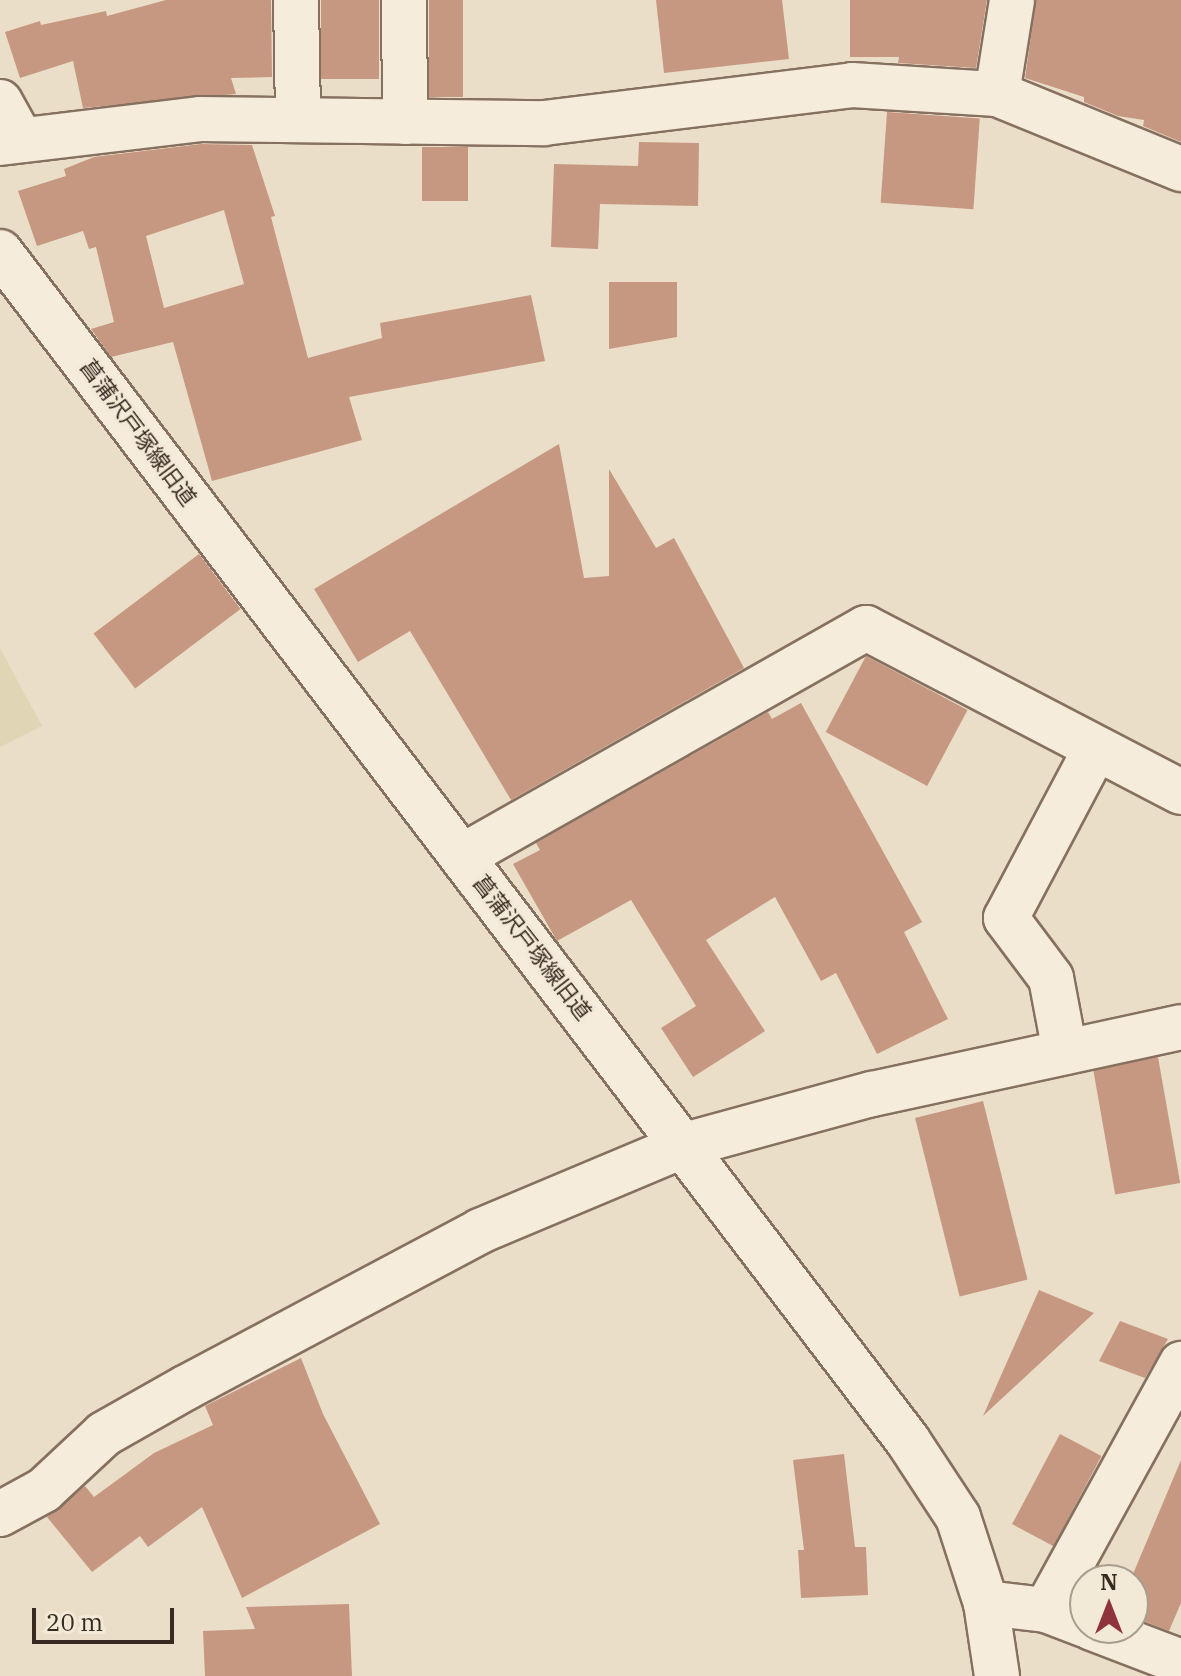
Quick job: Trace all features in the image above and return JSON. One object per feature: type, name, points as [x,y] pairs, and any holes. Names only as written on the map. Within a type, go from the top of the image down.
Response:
[{"type":"street","points":[[296,0],[298,120]]},
{"type":"street","points":[[404,0],[405,122]]},
{"type":"street","points":[[997,94],[1012,0]]},
{"type":"street","points":[[7,128],[200,119],[544,123],[852,85],[997,94],[1181,169]]},
{"type":"street","name":"菖蒲沢戸塚線旧道","points":[[0,252],[685,1145],[908,1441],[958,1517],[986,1603],[997,1676]]},
{"type":"street","points":[[463,856],[866,628],[1181,792]]},
{"type":"street","points":[[1065,1052],[1051,978],[1006,918],[1096,748]]},
{"type":"street","points":[[0,1514],[44,1490],[104,1434],[187,1387],[480,1231],[685,1145],[872,1094],[1181,1027]]},
{"type":"street","points":[[986,1603],[1065,1618],[1181,1364]]},
{"type":"street","points":[[1134,1644],[1181,1662]]},
{"type":"shaded area","points":[[0,648],[42,726],[0,747]]},
{"type":"building","points":[[166,0],[271,0],[272,77],[231,78],[236,94],[83,108],[73,61],[20,78],[5,32],[40,21],[41,25],[106,11],[107,16]]},
{"type":"building","points":[[321,0],[379,0],[379,79],[321,79]]},
{"type":"building","points":[[429,0],[463,0],[463,97],[429,97]]},
{"type":"building","points":[[656,0],[782,0],[789,59],[664,73]]},
{"type":"building","points":[[850,0],[987,0],[976,68],[898,63],[899,57],[850,57]]},
{"type":"building","points":[[1036,0],[1181,0],[1181,142],[1143,126],[1144,120],[1118,116],[1084,102],[1084,97],[1025,78]]},
{"type":"building","points":[[887,112],[980,118],[973,209],[881,203]]},
{"type":"building","points":[[639,142],[699,143],[698,206],[600,204],[598,249],[551,247],[554,164],[638,166]]},
{"type":"building","points":[[201,144],[252,145],[275,216],[271,217],[308,358],[382,338],[380,323],[531,295],[545,361],[349,397],[362,440],[212,481],[173,342],[111,357],[91,329],[114,322],[96,247],[89,249],[83,231],[37,246],[18,191],[66,176],[64,169],[94,157]],"holes":[[[224,210],[244,284],[164,308],[146,236]]]},
{"type":"building","points":[[422,147],[468,147],[468,201],[422,201]]},
{"type":"building","points":[[609,282],[677,282],[677,337],[609,349]]},
{"type":"building","points":[[559,444],[584,578],[609,576],[609,469],[656,548],[674,538],[744,668],[511,800],[410,631],[358,662],[314,589]]},
{"type":"building","points":[[199,554],[241,609],[135,689],[94,633]]},
{"type":"building","points":[[866,656],[968,710],[927,786],[826,732]]},
{"type":"building","points":[[801,703],[922,922],[904,932],[948,1019],[877,1054],[836,973],[821,981],[775,897],[706,940],[765,1031],[693,1077],[661,1028],[696,1006],[631,900],[557,941],[513,864],[540,850],[536,843],[768,712],[772,719]]},
{"type":"building","points":[[1158,1057],[1180,1183],[1115,1195],[1093,1068]]},
{"type":"building","points":[[983,1101],[1028,1280],[960,1296],[915,1118]]},
{"type":"building","points":[[1039,1290],[1094,1313],[983,1416]]},
{"type":"building","points":[[1120,1321],[1168,1339],[1145,1378],[1099,1361]]},
{"type":"building","points":[[301,1358],[323,1414],[380,1524],[242,1598],[202,1507],[148,1547],[140,1536],[92,1572],[47,1517],[85,1486],[94,1497],[154,1453],[213,1425],[205,1406]]},
{"type":"building","points":[[1060,1434],[1101,1456],[1054,1546],[1012,1524]]},
{"type":"building","points":[[844,1454],[855,1547],[866,1547],[868,1595],[801,1598],[798,1550],[804,1550],[793,1460]]},
{"type":"building","points":[[1181,1460],[1181,1603],[1169,1631],[1149,1623],[1149,1564],[1137,1564]]},
{"type":"building","points":[[349,1604],[352,1676],[205,1676],[203,1631],[255,1629],[246,1607]]}]
